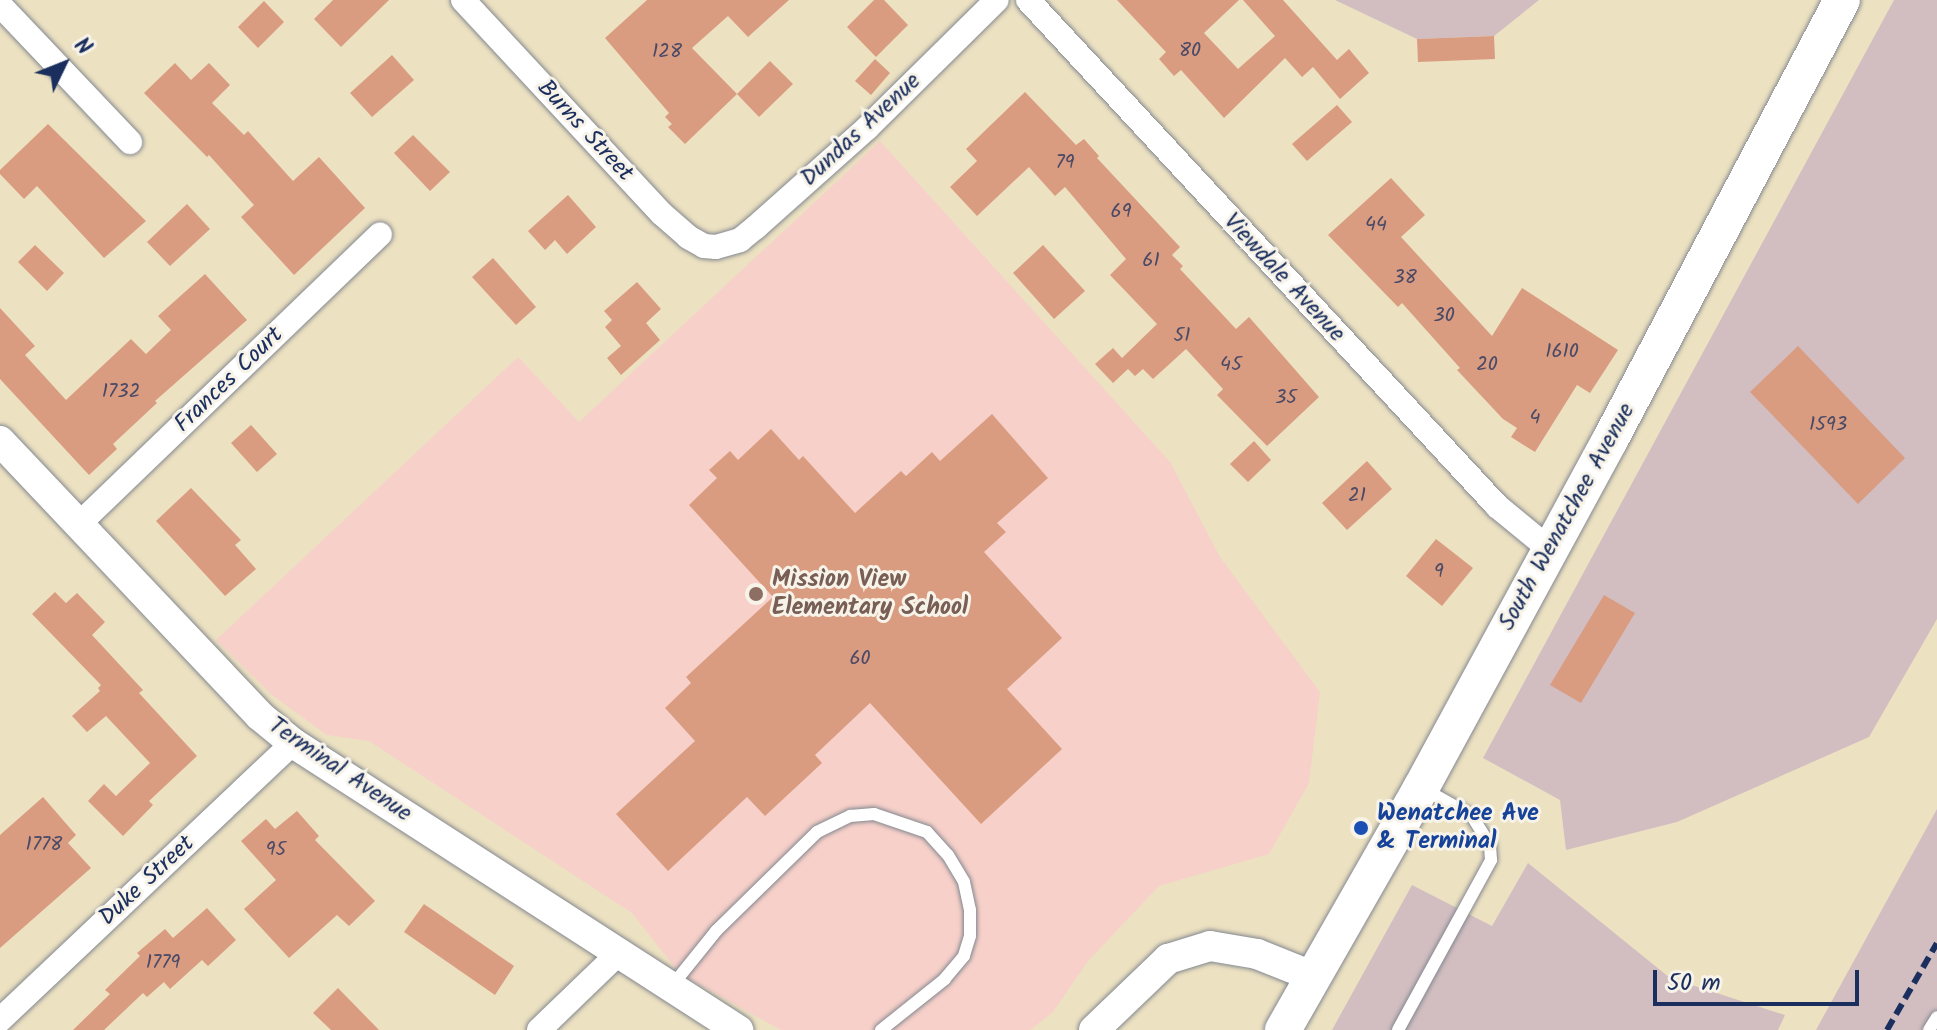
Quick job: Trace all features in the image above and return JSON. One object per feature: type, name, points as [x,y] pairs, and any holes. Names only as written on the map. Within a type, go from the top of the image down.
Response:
[{"type":"main road","name":"South Wenatchee Avenue","points":[[1283,1030],[1421,788],[1548,548],[1610,440],[1842,0]]},
{"type":"street","name":"Burns Street","points":[[463,0],[662,214],[688,237],[704,246],[716,247]]},
{"type":"street","name":"Dundas Avenue","points":[[716,247],[740,240],[756,227],[867,128],[997,0]]},
{"type":"street","name":"Viewdale Avenue","points":[[1028,0],[1497,506],[1548,548]]},
{"type":"street","points":[[0,5],[130,142]]},
{"type":"street","name":"Frances Court","points":[[78,525],[380,234]]},
{"type":"street","name":"Terminal Avenue","points":[[0,441],[260,716],[293,743],[738,1030]]},
{"type":"street","name":"Duke Street","points":[[0,1020],[293,743]]},
{"type":"street","points":[[1094,1030],[1168,959],[1210,946],[1257,954],[1312,976]]},
{"type":"street","points":[[539,1030],[618,954]]},
{"type":"lane","points":[[1398,1030],[1491,860],[1490,845],[1472,816],[1421,788]]},
{"type":"lane","points":[[671,987],[716,931],[817,832],[850,816],[874,814],[927,832],[948,855],[964,882],[970,910],[970,936],[964,956],[945,979],[881,1030]]},
{"type":"lane","points":[[1929,1030],[1937,1017]]},
{"type":"shaded area","points":[[1335,0],[1539,0],[1494,36],[1417,39]]},
{"type":"shaded area","points":[[1894,0],[1937,0],[1937,619],[1869,737],[1677,822],[1566,850],[1560,800],[1483,758]]},
{"type":"shaded area","name":"Mission View Elementary School","points":[[880,141],[1170,462],[1220,557],[1320,692],[1309,783],[1269,854],[1159,886],[1088,961],[1053,1012],[1030,1030],[781,1030],[680,974],[632,913],[369,741],[327,735],[272,695],[216,640],[518,357],[579,422]]},
{"type":"shaded area","points":[[1937,809],[1937,1030],[1816,1030]]},
{"type":"shaded area","points":[[1528,863],[1670,978],[1785,1015],[1778,1030],[1332,1030],[1412,885],[1492,926]]},
{"type":"building","points":[[333,0],[389,0],[341,47],[314,19]]},
{"type":"building","points":[[647,0],[789,0],[748,37],[728,16],[692,48],[737,94],[685,144],[668,127],[672,124],[665,117],[669,113],[605,38]]},
{"type":"building","points":[[874,0],[884,0],[908,25],[876,57],[847,27]]},
{"type":"building","points":[[1117,0],[1239,0],[1204,33],[1238,69],[1275,36],[1243,0],[1283,0],[1337,60],[1349,49],[1369,73],[1340,99],[1313,67],[1302,77],[1285,58],[1224,118],[1181,70],[1174,76],[1159,59],[1166,52]]},
{"type":"building","points":[[264,1],[284,22],[258,48],[238,27]]},
{"type":"building","points":[[1494,36],[1495,59],[1418,62],[1417,39]]},
{"type":"building","points":[[392,55],[414,80],[372,117],[350,93]]},
{"type":"building","points":[[875,59],[890,73],[871,95],[855,81]]},
{"type":"building","points":[[770,61],[793,84],[759,117],[737,94]]},
{"type":"building","points":[[175,63],[191,80],[209,63],[230,85],[212,103],[244,135],[248,131],[293,181],[319,157],[365,208],[294,275],[241,217],[254,205],[209,155],[207,157],[144,93]]},
{"type":"building","points":[[1025,92],[1076,145],[1084,139],[1099,156],[1097,158],[1180,247],[1172,255],[1183,266],[1180,269],[1236,329],[1249,317],[1319,397],[1267,446],[1217,395],[1223,389],[1186,349],[1153,379],[1143,369],[1135,376],[1128,369],[1113,383],[1095,364],[1113,348],[1122,358],[1157,324],[1110,275],[1126,259],[1065,187],[1055,196],[1029,167],[977,216],[950,187],[977,161],[966,149]]},
{"type":"building","points":[[1337,105],[1352,122],[1307,161],[1292,144]]},
{"type":"building","points":[[48,124],[146,221],[104,258],[37,186],[24,199],[0,174],[0,170]]},
{"type":"building","points":[[413,135],[450,172],[430,191],[394,153]]},
{"type":"building","points":[[1391,178],[1425,215],[1401,237],[1492,336],[1522,288],[1618,350],[1590,393],[1577,385],[1535,452],[1511,437],[1517,428],[1503,419],[1457,370],[1460,368],[1402,303],[1398,307],[1328,235]]},
{"type":"building","points":[[568,195],[596,227],[567,254],[555,240],[545,250],[528,231]]},
{"type":"building","points":[[187,204],[210,229],[170,266],[147,242]]},
{"type":"building","points":[[35,245],[64,273],[47,291],[18,262]]},
{"type":"building","points":[[1043,245],[1085,291],[1054,319],[1013,273]]},
{"type":"building","points":[[493,258],[536,307],[516,325],[472,277]]},
{"type":"building","points":[[205,274],[247,320],[155,401],[157,403],[113,444],[117,449],[89,475],[0,379],[0,308],[35,346],[25,355],[66,400],[131,339],[146,354],[171,330],[158,316]]},
{"type":"building","points":[[637,282],[661,309],[646,323],[660,340],[621,375],[607,358],[621,346],[605,327],[612,320],[604,311]]},
{"type":"building","points":[[1798,346],[1905,458],[1858,504],[1750,392]]},
{"type":"building","points":[[992,414],[1048,478],[997,523],[1006,532],[984,552],[1062,638],[1007,689],[1062,749],[981,824],[870,703],[815,755],[822,763],[765,816],[747,797],[668,871],[616,814],[695,741],[665,708],[691,683],[686,677],[773,597],[689,505],[717,478],[709,470],[730,451],[738,460],[771,429],[799,460],[803,456],[855,513],[901,471],[906,476],[932,452],[940,461]]},
{"type":"building","points":[[251,425],[277,454],[257,472],[231,443]]},
{"type":"building","points":[[1254,441],[1271,460],[1248,482],[1230,464]]},
{"type":"building","points":[[1367,461],[1392,489],[1347,530],[1322,503]]},
{"type":"building","points":[[191,488],[241,540],[235,545],[256,569],[225,596],[156,521]]},
{"type":"building","points":[[1436,539],[1473,568],[1442,606],[1406,576]]},
{"type":"building","points":[[55,592],[66,603],[77,593],[105,622],[92,635],[143,690],[139,693],[197,756],[149,801],[153,805],[123,836],[88,801],[104,784],[116,796],[150,763],[106,716],[87,732],[72,716],[100,691],[98,688],[101,685],[32,614]]},
{"type":"building","points":[[1604,595],[1635,613],[1581,703],[1550,685]]},
{"type":"building","points":[[43,797],[76,835],[68,843],[91,868],[0,948],[0,835]]},
{"type":"building","points":[[297,811],[319,836],[315,840],[375,901],[349,926],[337,915],[289,958],[244,909],[276,880],[241,841],[266,819],[275,829]]},
{"type":"building","points":[[424,904],[514,966],[495,995],[404,932]]},
{"type":"building","points":[[207,908],[236,940],[208,966],[202,960],[170,989],[164,982],[147,997],[143,993],[104,1030],[73,1030],[110,994],[105,990],[140,956],[137,953],[165,929],[173,938]]},
{"type":"building","points":[[338,988],[379,1030],[331,1030],[313,1013]]},
{"type":"railway","points":[[1887,1030],[1937,943]]},
{"type":"place","name":"Mission View Elementary School","points":[[756,594]]},
{"type":"place","name":"Wenatchee Ave & Terminal","points":[[1361,828]]}]
